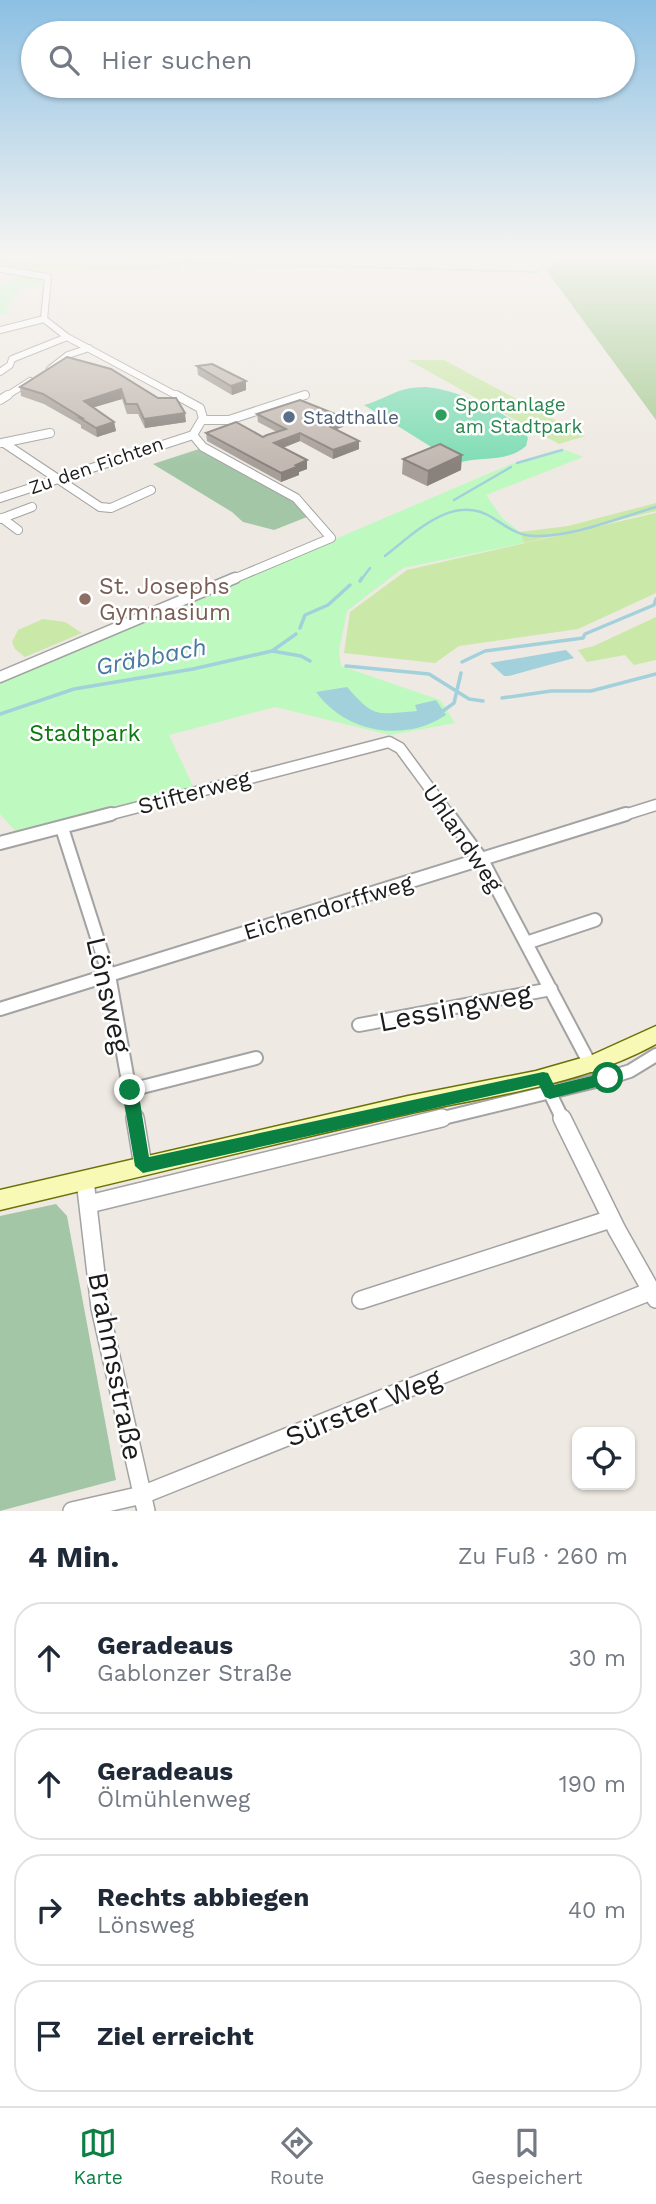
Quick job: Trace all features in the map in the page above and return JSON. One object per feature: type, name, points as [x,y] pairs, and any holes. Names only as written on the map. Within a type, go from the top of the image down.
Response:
[{"type":"main road","points":[[0,1200],[143,1166],[547,1085],[623,1054],[656,1034]]},
{"type":"street","points":[[0,330],[22,325]]},
{"type":"street","points":[[0,677],[331,538],[296,498],[200,445],[193,436],[202,420],[203,412],[194,403],[67,337],[51,325]]},
{"type":"street","points":[[0,372],[10,365],[12,359],[67,337]]},
{"type":"street","points":[[0,400],[68,355],[89,348]]},
{"type":"street","points":[[202,420],[229,420],[305,395]]},
{"type":"street","points":[[2,443],[50,433]]},
{"type":"street","name":"Zu den Fichten","points":[[1,496],[193,436]]},
{"type":"street","points":[[2,443],[106,508],[131,501],[151,490]]},
{"type":"street","name":"Zu den Fichten","points":[[1,519],[32,507]]},
{"type":"street","name":"Zu den Fichten","points":[[1,519],[18,530]]},
{"type":"street","name":"Stifterweg","points":[[0,843],[388,741]]},
{"type":"street","name":"Uhlandweg","points":[[388,741],[400,748],[482,860],[591,1066]]},
{"type":"street","name":"Eichendorffweg","points":[[0,1009],[656,805]]},
{"type":"street","name":"Lönsweg","points":[[62,828],[109,975],[143,1166]]},
{"type":"street","points":[[526,943],[595,920]]},
{"type":"street","name":"Lessingweg","points":[[359,1025],[551,989]]},
{"type":"street","points":[[89,1204],[547,1085],[630,1071],[656,1055]]},
{"type":"street","points":[[130,1090],[256,1058]]},
{"type":"street","points":[[547,1085],[611,1219],[654,1295]]},
{"type":"street","name":"Brahmsstraße","points":[[85,1180],[100,1308],[144,1503]]},
{"type":"street","points":[[361,1300],[611,1219]]},
{"type":"street","name":"Sürster Weg","points":[[72,1511],[144,1503],[654,1295]]},
{"type":"green space","points":[[586,325],[656,325],[656,420]]},
{"type":"green space","points":[[408,360],[444,360],[585,436],[559,444]]},
{"type":"green space","name":"Sportanlage am Stadtpark","points":[[426,387],[468,398],[498,412],[521,429],[528,438],[526,446],[502,457],[457,463],[364,405],[400,391]]},
{"type":"green space","points":[[199,449],[293,501],[307,517],[274,530],[243,522],[232,512],[153,464]]},
{"type":"green space","name":"Stadtpark","points":[[563,449],[583,457],[486,495],[502,518],[520,532],[524,543],[403,568],[347,611],[339,651],[341,666],[440,700],[455,723],[390,735],[275,707],[169,735],[194,788],[17,833],[0,814],[0,682],[511,464]]},
{"type":"green space","points":[[656,503],[656,511],[524,543],[520,532],[568,526]]},
{"type":"green space","points":[[656,513],[656,593],[578,629],[459,646],[435,663],[344,653],[350,612],[407,570]]},
{"type":"green space","points":[[656,617],[656,660],[634,665],[625,655],[587,662],[578,650],[594,646]]},
{"type":"green space","points":[[43,619],[65,622],[82,633],[25,657],[15,649],[12,642],[18,630]]},
{"type":"green space","points":[[56,1204],[67,1216],[116,1480],[0,1511],[0,1216]]},
{"type":"water","points":[[566,650],[574,658],[509,676],[504,676],[490,663]]},
{"type":"water","points":[[347,687],[364,705],[377,712],[417,711],[415,705],[436,700],[446,715],[430,724],[412,729],[394,731],[359,725],[328,706],[316,692]]},
{"type":"building","points":[[67,357],[111,369],[158,398],[176,398],[185,413],[144,419],[137,404],[126,404],[121,389],[84,401],[114,422],[96,428],[43,394],[20,387]]},
{"type":"building","points":[[212,364],[246,381],[231,386],[197,366]]},
{"type":"building","points":[[300,400],[345,418],[327,425],[359,441],[333,450],[300,433],[274,443],[307,460],[281,473],[206,433],[236,422],[263,437],[286,429],[257,414]]},
{"type":"building","points":[[440,444],[462,455],[428,471],[403,459]]},
{"type":"waterway","points":[[517,463],[562,450]]},
{"type":"waterway","points":[[454,500],[511,467]]},
{"type":"waterway","points":[[385,556],[435,519],[463,510],[478,511],[518,533],[536,536],[582,530],[656,507]]},
{"type":"waterway","points":[[361,580],[370,568]]},
{"type":"waterway","points":[[300,628],[305,615],[328,605],[350,585]]},
{"type":"waterway","name":"Gräbbach","points":[[462,662],[485,651],[583,638],[585,634],[654,605],[656,599]]},
{"type":"waterway","points":[[272,651],[296,634]]},
{"type":"waterway","name":"Gräbbach","points":[[0,714],[74,689],[193,669],[272,651]]},
{"type":"waterway","name":"Gräbbach","points":[[272,651],[301,656],[310,661]]},
{"type":"waterway","name":"Gräbbach","points":[[346,666],[429,674],[457,691]]},
{"type":"waterway","name":"Gräbbach","points":[[457,691],[461,673]]},
{"type":"waterway","points":[[502,698],[551,691],[591,691],[656,674]]},
{"type":"waterway","points":[[443,711],[454,703],[457,691]]},
{"type":"waterway","points":[[457,691],[469,699],[483,701]]},
{"type":"place","name":"Sportanlage am Stadtpark","points":[[441,415]]},
{"type":"place","name":"Stadthalle","points":[[289,417]]},
{"type":"place","name":"St. Josephs Gymnasium","points":[[85,599]]},
{"type":"route","points":[[130,1090],[143,1166],[453,1095],[543,1078],[550,1092],[608,1078]]}]
